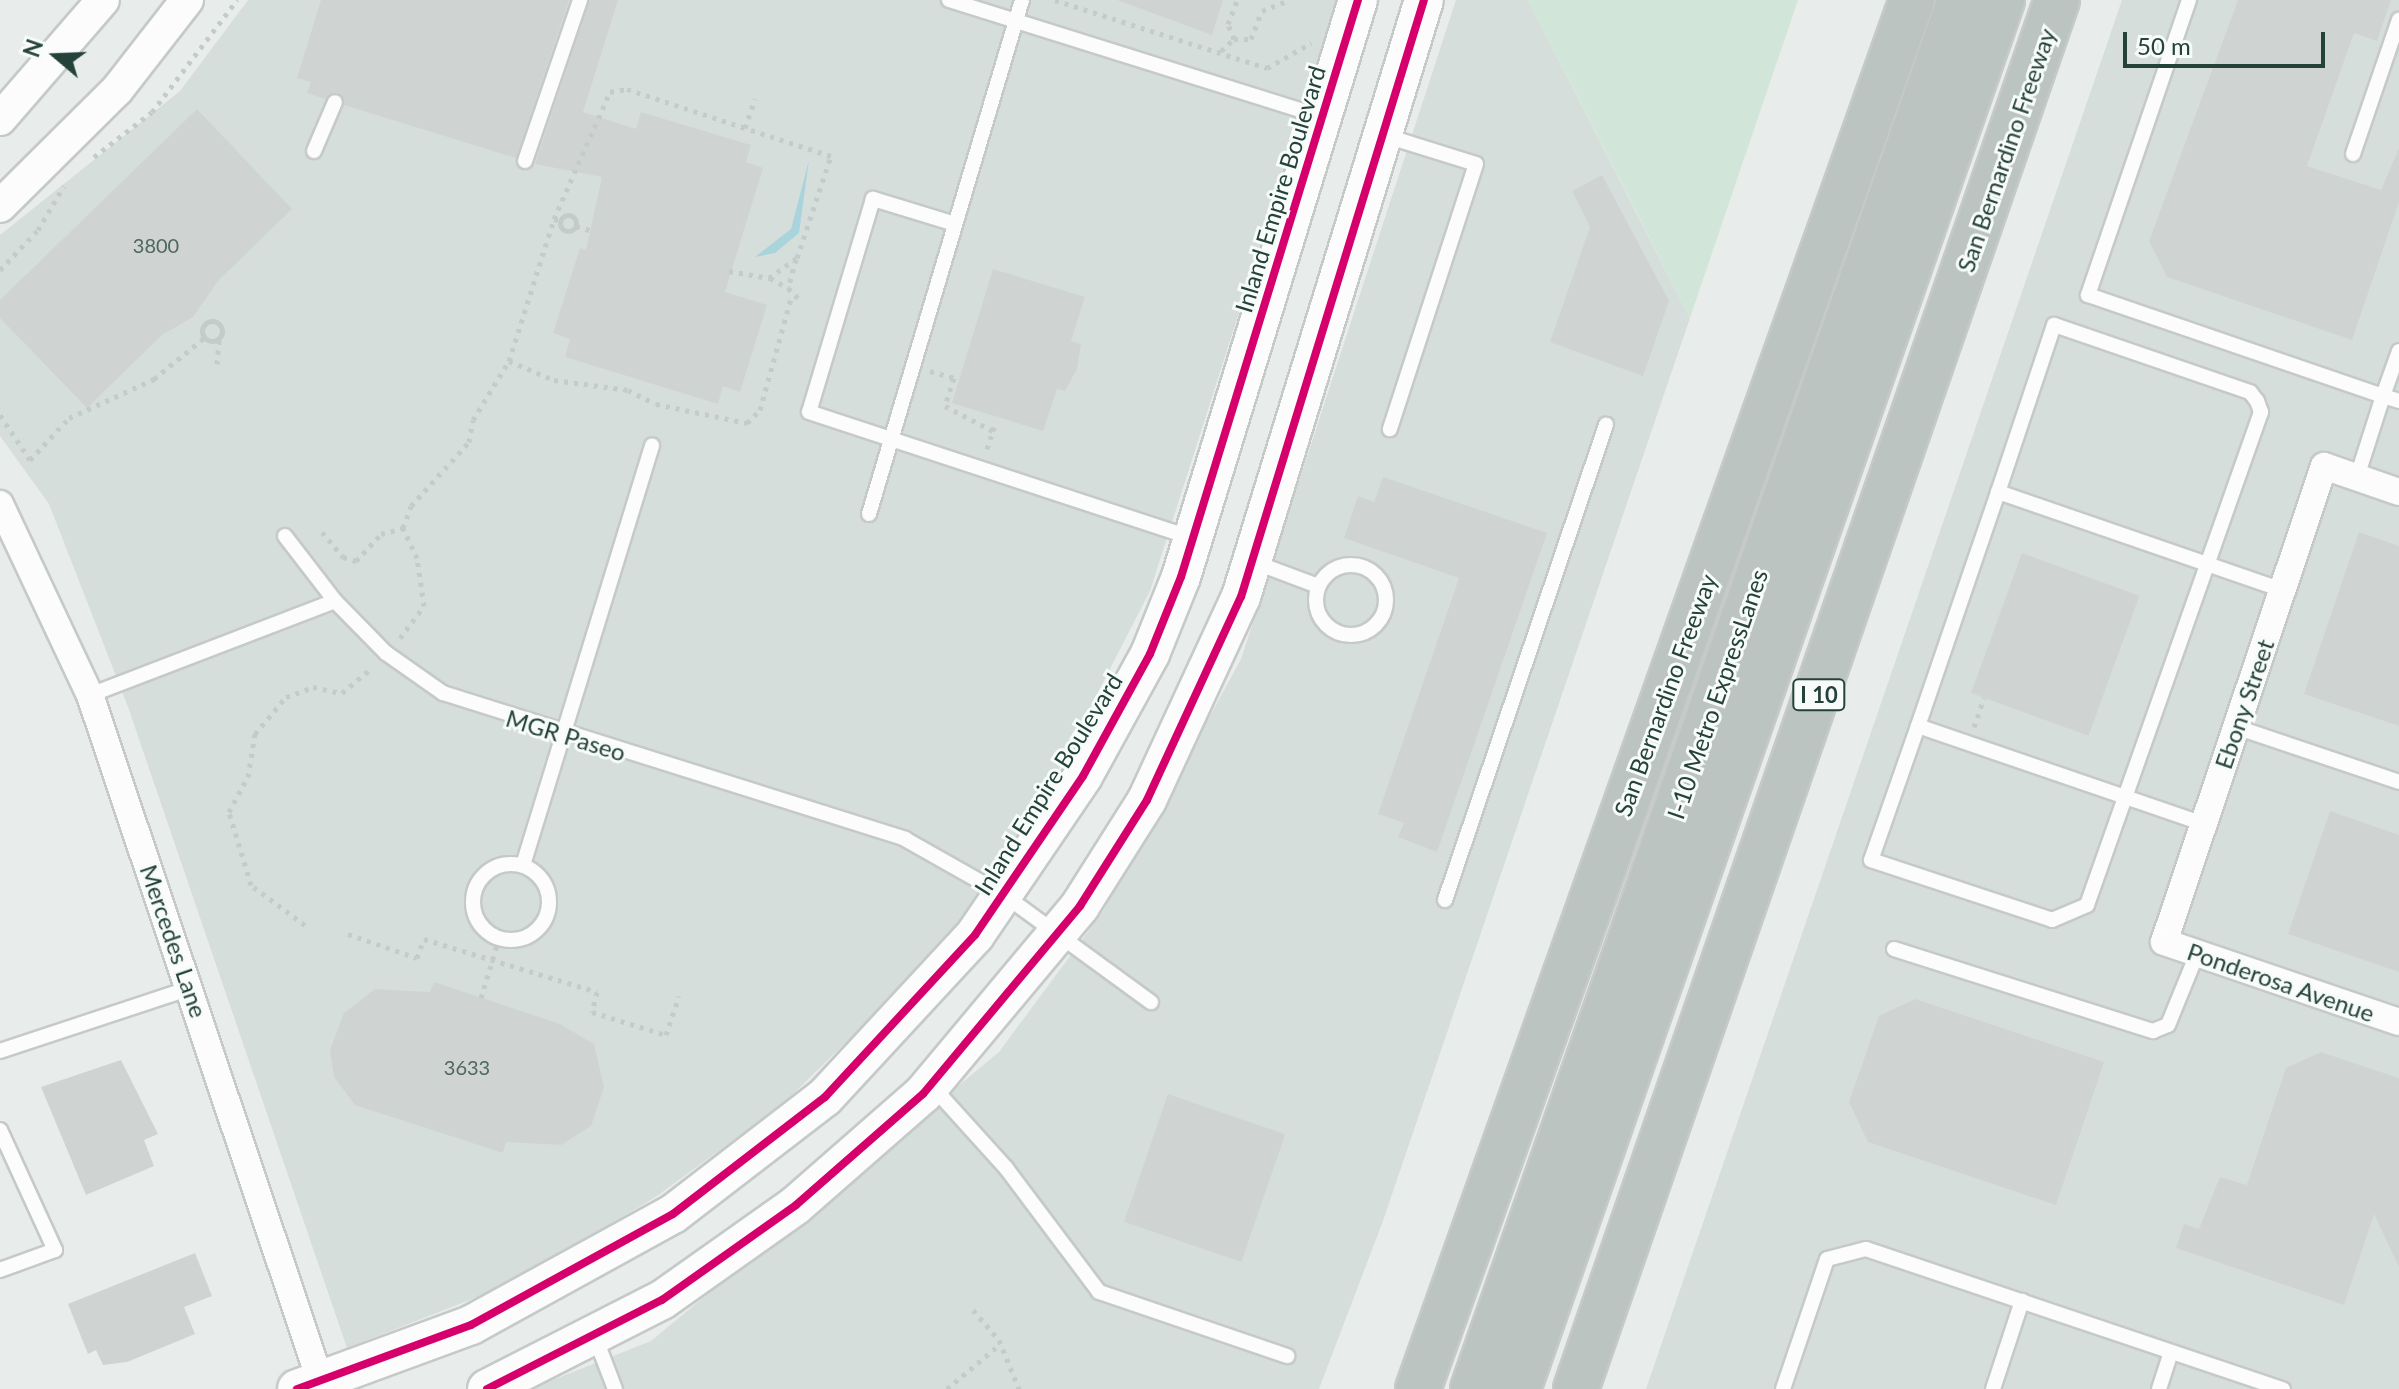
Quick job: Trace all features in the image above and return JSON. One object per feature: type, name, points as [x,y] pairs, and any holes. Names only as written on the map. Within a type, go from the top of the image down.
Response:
[{"type":"highway","name":"San Bernardino Freeway","points":[[1418,1389],[1912,0]]},
{"type":"highway","name":"I-10 Metro ExpressLanes","points":[[1473,1389],[1960,0]]},
{"type":"highway","name":"I-10 Metro ExpressLanes","points":[[1518,1389],[2002,0]]},
{"type":"highway","name":"San Bernardino Freeway","points":[[1576,1389],[2057,0]]},
{"type":"main road","name":"Inland Empire Boulevard","points":[[313,1387],[471,1325],[673,1214],[825,1097],[915,1006],[1004,895],[1111,730],[1150,654],[1193,538],[1358,0]]},
{"type":"main road","points":[[487,1389],[662,1300],[796,1205],[931,1085],[1058,935],[1147,800],[1253,562],[1424,0]]},
{"type":"main road","points":[[1323,117],[1382,135]]},
{"type":"street","points":[[0,119],[103,0]]},
{"type":"street","points":[[0,206],[117,90],[187,0]]},
{"type":"street","name":"Ebony Street","points":[[2164,942],[2324,466],[2357,477]]},
{"type":"street","points":[[2357,477],[2399,492]]},
{"type":"street","name":"Mercedes Lane","points":[[0,504],[90,695],[190,988],[313,1387]]},
{"type":"street","name":"Ponderosa Avenue","points":[[2164,942],[2399,1022]]},
{"type":"lane","points":[[525,161],[580,0]]},
{"type":"lane","points":[[949,0],[1323,117]]},
{"type":"lane","points":[[869,514],[1022,0]]},
{"type":"lane","points":[[2189,0],[2088,295],[2399,401]]},
{"type":"lane","points":[[2353,154],[2399,20]]},
{"type":"lane","points":[[314,151],[335,102]]},
{"type":"lane","points":[[1382,135],[1476,164],[1390,429]]},
{"type":"lane","points":[[955,224],[873,199],[809,412],[1193,538]]},
{"type":"lane","points":[[2054,325],[2250,392],[2261,412],[2206,563],[2087,905],[2052,920],[1871,860],[2054,325]]},
{"type":"lane","points":[[2357,477],[2399,351]]},
{"type":"lane","points":[[1445,900],[1606,425]]},
{"type":"lane","points":[[523,865],[652,445]]},
{"type":"lane","points":[[1998,492],[2283,590]]},
{"type":"lane","name":"MGR Paseo","points":[[285,536],[335,601],[386,653],[443,693],[564,735],[905,839],[1004,895],[1151,1002]]},
{"type":"lane","points":[[1253,562],[1318,586]]},
{"type":"lane","points":[[1365,568],[1382,583],[1382,615],[1357,634],[1335,631],[1316,607],[1318,586],[1333,569],[1365,568]]},
{"type":"lane","points":[[90,695],[335,601]]},
{"type":"lane","points":[[1918,726],[2204,824]]},
{"type":"lane","points":[[2236,727],[2399,782]]},
{"type":"lane","points":[[523,865],[548,890],[548,914],[533,933],[499,938],[478,922],[473,896],[486,873],[523,865]]},
{"type":"lane","points":[[1894,949],[2153,1031],[2168,1025],[2197,954]]},
{"type":"lane","points":[[0,1051],[190,988]]},
{"type":"lane","points":[[931,1085],[1006,1168],[1099,1292],[1287,1356]]},
{"type":"lane","points":[[0,1130],[55,1250],[0,1270]]},
{"type":"lane","points":[[1783,1389],[1827,1259],[1844,1252],[1866,1249],[2283,1389]]},
{"type":"lane","points":[[1993,1389],[2022,1301]]},
{"type":"lane","points":[[595,1336],[615,1389]]},
{"type":"lane","points":[[2159,1389],[2171,1352]]},
{"type":"path","points":[[81,166],[152,112],[237,0]]},
{"type":"path","points":[[1055,0],[1070,2],[1118,24],[1158,29],[1181,43],[1221,51]]},
{"type":"path","points":[[1234,39],[1228,24],[1237,0]]},
{"type":"path","points":[[1221,51],[1234,39],[1255,36],[1270,1],[1289,0]]},
{"type":"path","points":[[1158,29],[1161,19]]},
{"type":"path","points":[[1221,51],[1225,59],[1267,68],[1314,36]]},
{"type":"path","points":[[400,638],[424,606],[417,558],[403,528],[417,494],[469,442],[473,420],[509,361],[557,220],[610,92],[627,89],[831,156],[788,288],[791,298],[760,410],[747,423],[656,404],[628,390],[554,380],[509,361]]},
{"type":"path","points":[[745,128],[755,99]]},
{"type":"path","points":[[0,270],[38,230],[73,176]]},
{"type":"path","points":[[557,220],[570,215],[576,226]]},
{"type":"path","points":[[557,220],[565,231],[576,226],[592,231]]},
{"type":"path","points":[[769,278],[797,258]]},
{"type":"path","points":[[729,271],[769,278],[788,288]]},
{"type":"path","points":[[791,298],[801,301]]},
{"type":"path","points":[[204,338],[202,329],[212,321],[221,326],[217,364]]},
{"type":"path","points":[[0,415],[30,460],[69,418],[154,379],[204,338],[219,339]]},
{"type":"path","points":[[929,370],[954,378],[945,406],[993,431],[996,421]]},
{"type":"path","points":[[322,532],[343,557],[356,561],[381,534],[403,528]]},
{"type":"path","points":[[305,925],[251,885],[229,812],[248,777],[255,734],[286,697],[313,687],[342,693],[373,666]]},
{"type":"path","points":[[1973,727],[1984,698]]},
{"type":"path","points":[[348,934],[417,958],[424,939],[597,992],[592,1012],[666,1035],[679,996]]},
{"type":"path","points":[[481,998],[499,938]]},
{"type":"path","points":[[973,1310],[1000,1344],[1019,1389]]},
{"type":"path","points":[[947,1389],[1000,1344]]},
{"type":"shaded area","points":[[248,0],[1339,0],[1150,591],[1039,807],[937,953],[784,1103],[657,1196],[513,1283],[347,1348],[128,707],[49,504],[0,436],[0,235],[180,91]]},
{"type":"shaded area","points":[[1456,0],[1528,0],[1690,318],[1383,1221],[1319,1389],[530,1389],[651,1341],[999,1052],[1104,910],[1241,659]]},
{"type":"shaded area","points":[[2122,0],[2399,0],[2399,1389],[1646,1389]]},
{"type":"green space","points":[[1528,0],[1798,0],[1690,318],[1634,207]]},
{"type":"water","points":[[809,160],[799,233],[775,253],[755,257],[791,229]]},
{"type":"building","points":[[321,0],[569,0],[516,158],[344,105],[338,93],[325,99],[307,93],[311,82],[297,78]]},
{"type":"building","points":[[590,0],[618,0],[583,112],[636,129],[641,112],[751,145],[746,162],[763,168],[725,292],[767,305],[740,392],[723,386],[718,404],[565,357],[570,339],[553,333],[580,248],[586,250],[602,177],[535,164]]},
{"type":"building","points":[[1117,0],[1223,0],[1212,35]]},
{"type":"building","points":[[2238,0],[2391,0],[2377,41],[2354,33],[2307,166],[2381,190],[2399,148],[2399,202],[2352,340],[2167,277],[2149,241]]},
{"type":"building","points":[[197,109],[292,209],[218,281],[193,317],[162,335],[87,408],[0,318],[0,300]]},
{"type":"building","points":[[1602,175],[1669,301],[1643,376],[1550,342],[1590,227],[1572,191]]},
{"type":"building","points":[[993,269],[1085,297],[1071,341],[1081,344],[1077,369],[1065,391],[1057,389],[1043,431],[952,403]]},
{"type":"building","points":[[1383,477],[1547,533],[1437,852],[1398,837],[1404,823],[1378,814],[1459,578],[1344,538],[1358,496],[1374,502]]},
{"type":"building","points":[[2359,532],[2399,546],[2399,726],[2304,694]]},
{"type":"building","points":[[2022,553],[2139,596],[2089,736],[1971,693]]},
{"type":"building","points":[[2330,811],[2399,835],[2399,972],[2288,934]]},
{"type":"building","points":[[434,982],[560,1024],[594,1044],[604,1087],[591,1126],[561,1145],[506,1142],[503,1153],[355,1105],[334,1077],[330,1050],[344,1013],[375,989],[430,992]]},
{"type":"building","points":[[1915,999],[2104,1062],[2056,1205],[1868,1142],[1849,1102],[1879,1016]]},
{"type":"building","points":[[2321,1052],[2399,1078],[2399,1267],[2374,1214],[2344,1305],[2176,1248],[2184,1224],[2199,1229],[2220,1177],[2247,1185],[2286,1068]]},
{"type":"building","points":[[121,1060],[158,1134],[144,1140],[154,1166],[86,1195],[41,1087]]},
{"type":"building","points":[[1168,1094],[1285,1134],[1241,1262],[1124,1222]]},
{"type":"building","points":[[195,1253],[212,1296],[184,1307],[195,1334],[127,1362],[103,1365],[96,1350],[88,1354],[68,1304]]},
{"type":"cycle path","points":[[297,1389],[471,1325],[673,1214],[825,1097],[975,935],[1083,776],[1150,654],[1181,577],[1358,0]]},
{"type":"cycle path","points":[[487,1389],[662,1300],[796,1205],[923,1094],[1080,906],[1147,800],[1241,597],[1424,0]]}]
